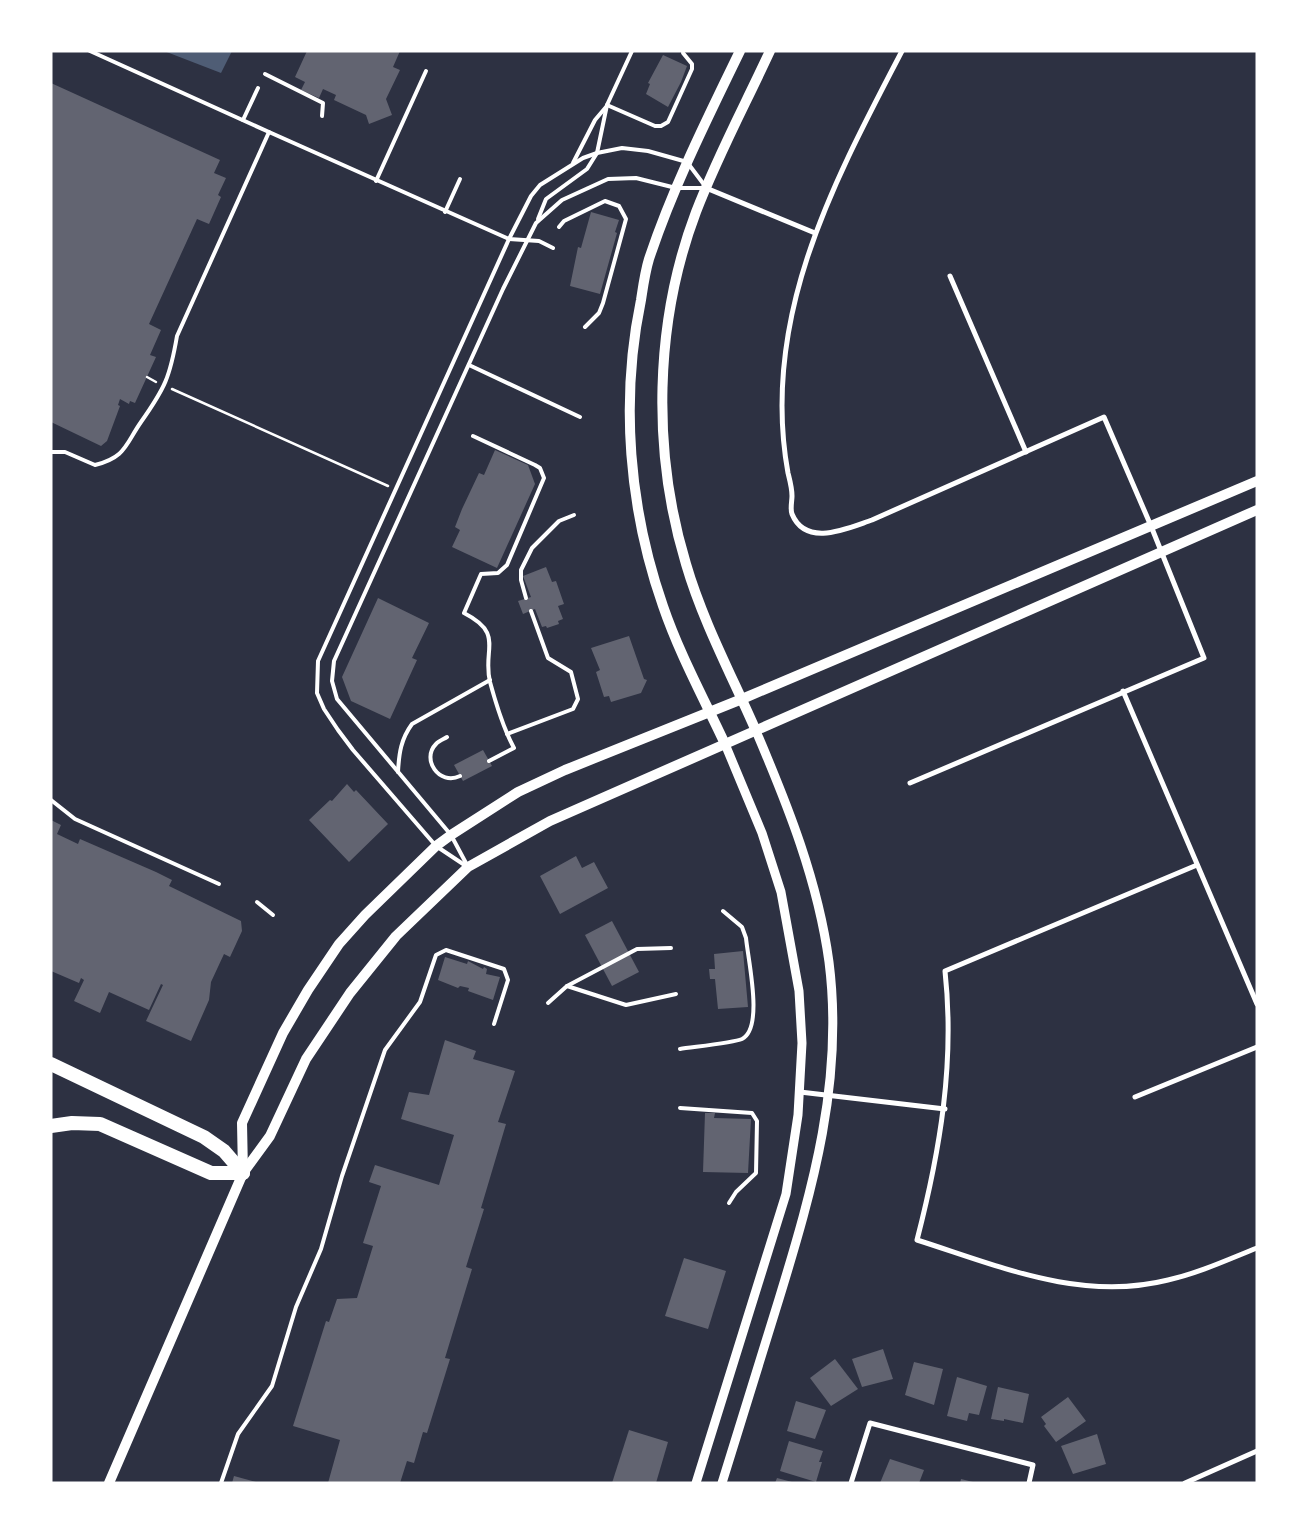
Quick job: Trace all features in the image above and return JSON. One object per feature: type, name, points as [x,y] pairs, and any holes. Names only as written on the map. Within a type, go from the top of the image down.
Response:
[{"type":"highway","points":[[51,1064],[204,1137],[224,1151],[243,1173]]},
{"type":"highway","points":[[51,1126],[72,1123],[100,1124],[211,1173],[243,1173]]},
{"type":"main road","points":[[725,744],[663,606],[644,541],[630,451],[630,387],[634,339],[649,261],[687,162],[740,51]]},
{"type":"main road","points":[[756,731],[700,606],[686,564],[671,500],[664,435],[664,372],[669,322],[678,276],[696,214],[706,188],[770,51]]},
{"type":"main road","points":[[243,1173],[242,1123],[283,1033],[308,990],[339,944],[359,922],[436,846],[451,834],[518,792],[565,770],[742,699],[1257,480]]},
{"type":"main road","points":[[109,1483],[243,1173],[270,1136],[306,1059],[350,993],[396,936],[468,867],[550,821],[1257,510]]},
{"type":"street","points":[[902,51],[865,122],[815,233],[796,292],[785,342],[781,403],[785,455],[792,494],[791,513],[800,528],[815,534],[834,532],[872,520],[1104,417],[1151,526],[1204,658],[910,783]]},
{"type":"street","points":[[706,188],[815,233]]},
{"type":"street","points":[[950,276],[1026,452]]},
{"type":"street","points":[[1123,691],[1257,1004]]},
{"type":"street","points":[[722,1483],[809,1202],[826,1123],[833,1016],[829,962],[814,886],[797,831],[756,731]]},
{"type":"street","points":[[696,1483],[786,1194],[800,1092],[802,1043],[799,991],[782,892],[762,833],[725,744]]},
{"type":"street","points":[[1197,865],[945,971],[950,1014],[945,1109],[934,1174],[917,1240],[1033,1277],[1091,1288],[1132,1286],[1167,1281],[1204,1270],[1257,1248]]},
{"type":"street","points":[[1135,1097],[1257,1047]]},
{"type":"street","points":[[800,1092],[945,1109]]},
{"type":"street","points":[[851,1483],[870,1423],[1033,1465],[1029,1483]]},
{"type":"street","points":[[1185,1483],[1257,1451]]},
{"type":"lane","points":[[90,51],[445,212],[509,239],[539,241],[553,248]]},
{"type":"lane","points":[[468,867],[451,834],[337,699],[332,681],[334,661],[546,199],[587,169],[597,152],[607,105],[632,51]]},
{"type":"lane","points":[[607,105],[655,126],[661,126],[668,122],[692,69],[692,64],[683,53]]},
{"type":"lane","points":[[376,181],[426,71]]},
{"type":"lane","points":[[265,74],[324,103],[322,116]]},
{"type":"lane","points":[[243,120],[258,88]]},
{"type":"lane","points":[[572,165],[595,120],[607,105]]},
{"type":"lane","points":[[51,452],[65,452],[95,465],[119,456],[157,401],[172,369],[177,336],[269,132]]},
{"type":"lane","points":[[468,867],[436,846],[353,750],[324,709],[316,683],[318,661],[509,239],[531,196],[540,185],[597,152],[622,148],[648,151],[687,162],[706,188]]},
{"type":"lane","points":[[536,223],[562,200],[608,179],[636,178],[676,188],[706,188]]},
{"type":"lane","points":[[445,212],[460,180]]},
{"type":"lane","points":[[559,227],[564,221],[605,201],[619,206],[626,219],[603,302],[598,313],[585,327]]},
{"type":"lane","points":[[469,365],[580,418]]},
{"type":"lane","points":[[474,436],[535,464],[540,468],[544,478],[507,565],[498,573],[481,574],[464,613],[482,624],[489,634],[490,680],[507,734],[514,748],[489,761]]},
{"type":"lane","points":[[526,598],[521,580],[521,570],[532,548],[559,521],[574,515]]},
{"type":"lane","points":[[507,734],[573,709],[578,699],[571,672],[548,658],[531,611]]},
{"type":"lane","points":[[398,772],[400,747],[404,735],[412,724],[490,680]]},
{"type":"lane","points":[[447,737],[436,744],[432,752],[433,766],[445,779],[452,780],[460,776]]},
{"type":"lane","points":[[51,800],[76,819],[219,884]]},
{"type":"lane","points":[[257,902],[273,915]]},
{"type":"lane","points":[[680,1049],[742,1039],[752,1029],[754,1012],[746,938],[742,927],[723,911]]},
{"type":"lane","points":[[548,1002],[567,986],[637,949],[671,948]]},
{"type":"lane","points":[[221,1483],[238,1434],[272,1386],[296,1307],[321,1249],[342,1176],[385,1050],[420,1002],[436,955],[446,950],[504,969],[508,980],[494,1024]]},
{"type":"lane","points":[[567,986],[626,1005],[676,994]]},
{"type":"lane","points":[[680,1108],[752,1113],[757,1121],[756,1173],[736,1192],[730,1203]]},
{"type":"path","points":[[147,377],[388,486]]},
{"type":"water","points":[[164,51],[232,51],[221,73]]},
{"type":"building","points":[[307,51],[400,51],[393,67],[400,70],[386,99],[392,115],[369,124],[366,115],[334,100],[336,95],[323,89],[319,98],[301,90],[305,82],[295,77]]},
{"type":"building","points":[[663,55],[687,66],[668,107],[646,94],[650,84],[648,83]]},
{"type":"building","points":[[51,83],[220,160],[214,173],[226,178],[218,195],[221,197],[209,224],[197,219],[149,324],[161,330],[150,355],[156,357],[135,403],[130,401],[129,404],[120,399],[118,405],[120,406],[107,441],[101,446],[51,422]]},
{"type":"building","points":[[591,212],[619,220],[600,294],[570,286],[578,247],[581,248]]},
{"type":"building","points":[[495,450],[528,465],[535,484],[497,568],[452,547],[460,530],[455,527],[462,509],[479,473],[484,475]]},
{"type":"building","points":[[546,567],[552,582],[556,581],[564,604],[558,606],[563,619],[558,621],[559,624],[547,628],[546,626],[542,627],[535,609],[523,614],[518,601],[531,597],[523,576]]},
{"type":"building","points":[[378,598],[429,623],[412,658],[417,660],[390,719],[351,701],[342,677]]},
{"type":"building","points":[[629,636],[644,679],[647,680],[641,693],[611,702],[609,696],[604,697],[596,672],[600,670],[591,648]]},
{"type":"building","points":[[483,750],[492,766],[463,781],[454,765]]},
{"type":"building","points":[[347,784],[354,792],[356,790],[388,824],[349,862],[309,820],[330,800],[332,801]]},
{"type":"building","points":[[51,820],[61,825],[57,834],[78,844],[80,839],[156,872],[172,880],[169,886],[241,921],[242,931],[230,957],[224,954],[211,982],[209,1000],[191,1041],[146,1021],[163,985],[161,984],[149,1010],[109,992],[100,1013],[74,1001],[84,980],[81,978],[79,983],[51,971]]},
{"type":"building","points":[[576,856],[582,868],[594,862],[608,888],[560,914],[540,876]]},
{"type":"building","points":[[612,921],[639,972],[612,986],[585,935]]},
{"type":"building","points":[[743,951],[748,1007],[718,1009],[715,979],[710,979],[709,969],[715,969],[714,954]]},
{"type":"building","points":[[445,957],[467,964],[468,961],[483,969],[484,967],[487,969],[486,974],[500,977],[493,1000],[468,991],[469,988],[460,986],[458,988],[438,980]]},
{"type":"building","points":[[445,1040],[476,1051],[473,1059],[515,1071],[498,1122],[506,1124],[481,1208],[484,1209],[466,1267],[472,1269],[445,1358],[450,1359],[427,1433],[423,1432],[414,1463],[407,1461],[400,1483],[328,1483],[340,1440],[293,1426],[326,1321],[329,1322],[337,1299],[357,1298],[373,1246],[363,1243],[381,1186],[369,1182],[375,1165],[439,1185],[454,1135],[401,1119],[409,1092],[429,1095]]},
{"type":"building","points":[[705,1113],[715,1113],[714,1118],[751,1119],[748,1173],[703,1172]]},
{"type":"building","points":[[684,1258],[726,1271],[708,1329],[665,1316]]},
{"type":"building","points":[[883,1349],[893,1379],[862,1387],[852,1359]]},
{"type":"building","points":[[835,1359],[858,1389],[831,1406],[810,1378]]},
{"type":"building","points":[[914,1362],[943,1369],[934,1405],[905,1395]]},
{"type":"building","points":[[957,1377],[987,1386],[979,1415],[969,1413],[967,1421],[947,1416]]},
{"type":"building","points":[[998,1387],[1029,1394],[1023,1423],[1004,1419],[1004,1421],[991,1419]]},
{"type":"building","points":[[1068,1397],[1086,1421],[1056,1442],[1044,1426],[1046,1424],[1041,1417]]},
{"type":"building","points":[[796,1401],[826,1410],[815,1439],[787,1431]]},
{"type":"building","points":[[629,1430],[668,1442],[656,1483],[612,1483]]},
{"type":"building","points":[[1097,1434],[1106,1464],[1073,1474],[1061,1446]]},
{"type":"building","points":[[789,1441],[823,1451],[816,1482],[780,1471]]},
{"type":"building","points":[[890,1459],[924,1470],[919,1483],[880,1483]]},
{"type":"building","points":[[234,1476],[256,1482],[256,1483],[232,1483]]},
{"type":"building","points":[[777,1478],[792,1482],[792,1483],[775,1483]]},
{"type":"building","points":[[961,1479],[973,1482],[973,1483],[960,1483]]}]
